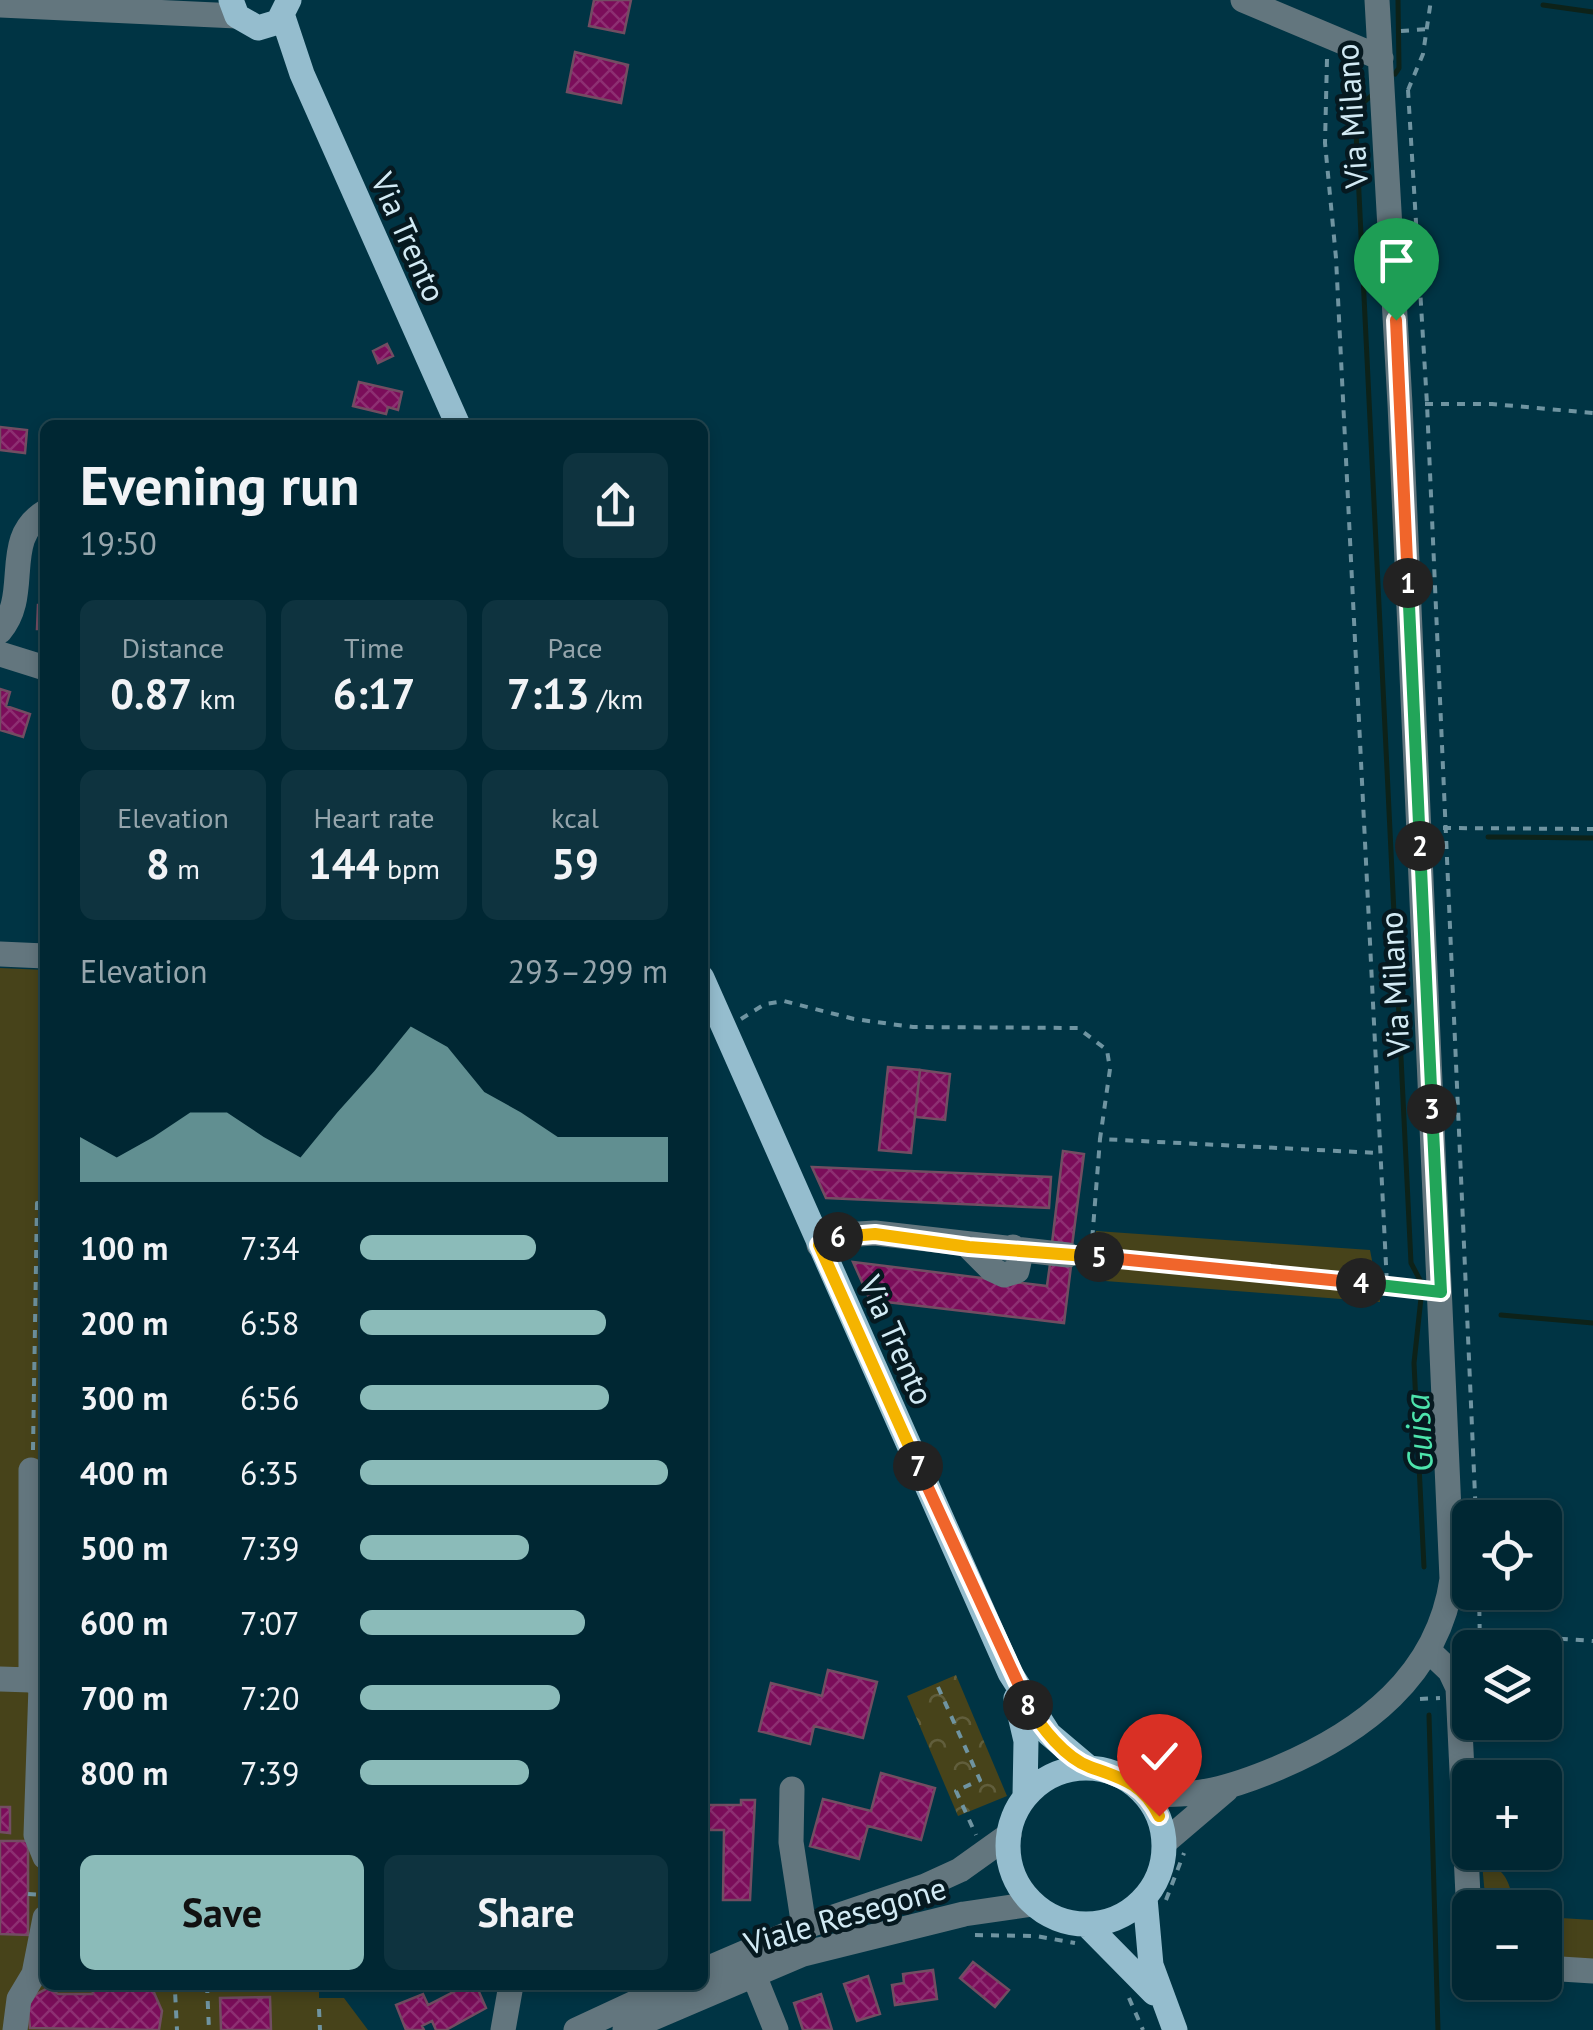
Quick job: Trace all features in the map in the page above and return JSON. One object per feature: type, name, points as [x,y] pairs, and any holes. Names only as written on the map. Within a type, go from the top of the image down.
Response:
[{"type":"main road","points":[[229,5],[250,26],[280,15]]},
{"type":"main road","name":"Via Trento","points":[[280,15],[302,74],[456,420]]},
{"type":"main road","name":"Via Trento","points":[[708,992],[1027,1714]]},
{"type":"main road","points":[[1027,1714],[1088,1766],[1118,1774],[1144,1793],[1177,1842],[1160,1872],[1149,1958],[1160,2001],[1175,2030]]},
{"type":"main road","points":[[1027,1714],[1026,1796],[1008,1835],[1012,1873],[1033,1904],[1088,1937],[1160,2001]]},
{"type":"main road","points":[[1026,1796],[1054,1774],[1088,1766]]},
{"type":"main road","points":[[1088,1937],[1118,1917],[1154,1903]]},
{"type":"street","points":[[1243,0],[1335,35],[1380,58]]},
{"type":"street","name":"Via Milano","points":[[1226,1790],[1316,1752],[1356,1730],[1388,1702],[1429,1650],[1447,1604],[1453,1563],[1454,1293],[1432,829],[1400,404],[1396,91],[1380,58],[1378,0]]},
{"type":"street","points":[[0,5],[177,13],[229,5]]},
{"type":"street","points":[[0,631],[15,600],[19,536],[40,515]]},
{"type":"street","points":[[0,654],[40,666]]},
{"type":"street","points":[[0,954],[40,956]]},
{"type":"street","points":[[819,1245],[852,1233],[969,1247],[991,1269],[1004,1274],[1013,1274],[1020,1261],[1013,1248],[1080,1256]]},
{"type":"street","points":[[31,1470],[31,1680]]},
{"type":"street","points":[[1429,1650],[1450,1671],[1458,1688],[1468,1890]]},
{"type":"street","points":[[0,1679],[31,1680],[40,1685]]},
{"type":"street","points":[[40,1716],[36,1834],[40,1844]]},
{"type":"street","points":[[792,1789],[793,1860],[804,1927]]},
{"type":"street","points":[[1144,1793],[1226,1790]]},
{"type":"street","points":[[1177,1842],[1226,1790]]},
{"type":"street","name":"Viale Resegone","points":[[708,1968],[804,1927],[925,1886],[960,1870],[1008,1835]]},
{"type":"street","name":"Viale Resegone","points":[[625,2030],[753,1973],[878,1933],[1033,1904]]},
{"type":"street","points":[[15,2030],[19,1999],[34,1974],[40,1943]]},
{"type":"street","points":[[1562,1969],[1593,1971]]},
{"type":"street","points":[[753,1973],[776,2030]]},
{"type":"street","points":[[576,2030],[661,1990]]},
{"type":"street","points":[[503,2030],[510,1994]]},
{"type":"street","points":[[510,1994],[518,2030]]},
{"type":"path","points":[[1431,0],[1418,75],[1396,91],[1426,404],[1432,829],[1454,1293],[1474,1500]]},
{"type":"path","points":[[1391,31],[1426,29]]},
{"type":"path","points":[[1335,35],[1326,63],[1324,114],[1336,258],[1387,1285]]},
{"type":"path","points":[[1400,404],[1492,404],[1593,413]]},
{"type":"path","points":[[1432,829],[1593,829]]},
{"type":"path","points":[[724,1028],[777,1001],[913,1027],[1078,1028],[1107,1050],[1110,1069],[1080,1256],[1454,1293]]},
{"type":"path","points":[[1100,1139],[1378,1153]]},
{"type":"path","points":[[31,1470],[36,1203],[40,1203]]},
{"type":"path","points":[[1562,1639],[1593,1641]]},
{"type":"path","points":[[938,1687],[980,1780],[956,1791],[978,1839]]},
{"type":"path","points":[[1410,1703],[1416,1699],[1450,1698]]},
{"type":"path","points":[[1154,1903],[1177,1842]]},
{"type":"path","points":[[28,1894],[40,1895]]},
{"type":"path","points":[[962,1936],[1088,1937]]},
{"type":"path","points":[[174,1990],[176,2030]]},
{"type":"path","points":[[207,1990],[208,2030]]},
{"type":"path","points":[[320,2009],[320,2030]]},
{"type":"green space","points":[[0,968],[40,970],[40,1990],[319,1990],[319,1998],[344,1998],[368,2030],[0,2030]]},
{"type":"green space","points":[[1096,1231],[1370,1250],[1380,1302],[1092,1280]]},
{"type":"green space","points":[[956,1675],[1007,1796],[958,1816],[907,1696]]},
{"type":"green space","points":[[1483,1870],[1498,1870],[1511,1890],[1484,1890]]},
{"type":"green space","points":[[1562,1918],[1593,1920],[1593,1963],[1562,1961]]},
{"type":"building","points":[[594,0],[631,0],[624,33],[589,26]]},
{"type":"building","points":[[575,52],[628,65],[621,103],[567,92]]},
{"type":"building","points":[[387,344],[393,356],[378,363],[373,351]]},
{"type":"building","points":[[359,382],[402,392],[398,410],[388,407],[386,414],[353,406]]},
{"type":"building","points":[[0,427],[27,430],[25,453],[0,450]]},
{"type":"building","points":[[0,689],[10,692],[6,706],[30,714],[23,737],[0,730]]},
{"type":"building","points":[[888,1067],[920,1070],[911,1153],[879,1150]]},
{"type":"building","points":[[920,1070],[950,1074],[945,1120],[915,1117]]},
{"type":"building","points":[[1063,1151],[1084,1154],[1072,1246],[1052,1243]]},
{"type":"building","points":[[812,1167],[1051,1177],[1049,1208],[826,1198]]},
{"type":"building","points":[[853,1262],[1047,1286],[1050,1264],[1071,1266],[1064,1323],[870,1300]]},
{"type":"building","points":[[828,1670],[877,1682],[863,1738],[814,1726],[810,1744],[759,1731],[771,1683],[822,1696]]},
{"type":"building","points":[[881,1773],[935,1788],[921,1840],[868,1826],[859,1859],[810,1846],[823,1799],[871,1811]]},
{"type":"building","points":[[741,1800],[755,1800],[750,1900],[723,1900],[724,1830],[708,1830],[708,1805],[741,1805]]},
{"type":"building","points":[[0,1807],[10,1807],[10,1833],[0,1832]]},
{"type":"building","points":[[0,1841],[28,1841],[28,1935],[0,1934]]},
{"type":"building","points":[[973,1962],[1009,1990],[995,2007],[960,1978]]},
{"type":"building","points":[[933,1970],[937,1999],[895,2005],[892,1985],[904,1983],[903,1974]]},
{"type":"building","points":[[868,1976],[880,2014],[857,2021],[844,1984]]},
{"type":"building","points":[[44,1990],[92,1994],[94,1990],[153,1990],[162,2011],[159,2030],[30,2028],[28,2006],[35,1995]]},
{"type":"building","points":[[457,1990],[478,1990],[486,2008],[446,2030],[436,2030],[432,2021],[422,2026],[424,2030],[406,2030],[396,2005],[423,1994],[428,2005]]},
{"type":"building","points":[[821,1994],[832,2030],[803,2030],[794,2003]]},
{"type":"building","points":[[270,1997],[271,2030],[221,2030],[220,1998]]},
{"type":"waterway","name":"Guisa","points":[[1395,74],[1399,68],[1398,0]]},
{"type":"waterway","points":[[1543,5],[1593,12]]},
{"type":"waterway","name":"Guisa","points":[[1372,95],[1362,104],[1356,132],[1411,1263],[1421,1282]]},
{"type":"waterway","points":[[1488,837],[1593,838]]},
{"type":"waterway","name":"Guisa","points":[[1421,1298],[1414,1363],[1424,1567]]},
{"type":"waterway","points":[[1501,1315],[1593,1323]]},
{"type":"waterway","name":"Guisa","points":[[1429,1715],[1438,2030]]},
{"type":"route","points":[[1159,1816],[1132,1782],[1088,1766],[1075,1757],[1049,1734],[1032,1711],[1010,1673],[819,1245],[852,1233],[875,1234],[969,1247],[1013,1248],[1441,1292],[1396,320]]}]
